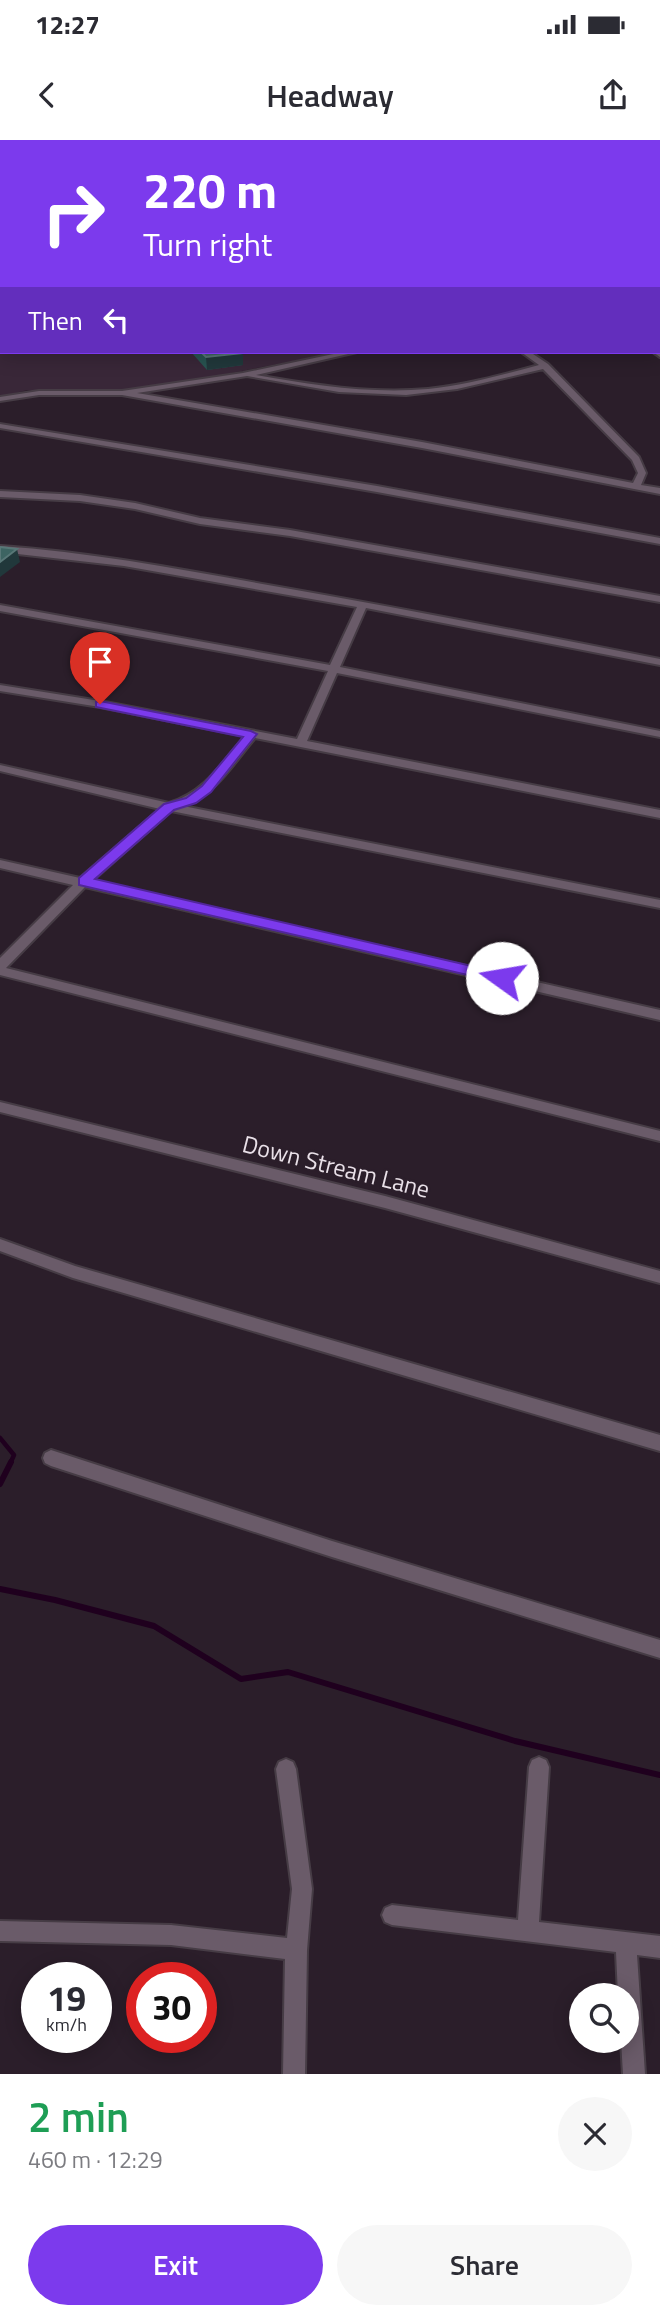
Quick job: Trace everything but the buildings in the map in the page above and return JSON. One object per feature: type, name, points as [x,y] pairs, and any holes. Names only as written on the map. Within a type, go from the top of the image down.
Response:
[{"type":"street","points":[[0,399],[39,393],[122,393],[243,375],[343,354]]},
{"type":"street","points":[[528,354],[545,366],[636,459],[642,473],[636,487]]},
{"type":"street","points":[[243,375],[335,390],[392,393],[452,387],[545,366]]},
{"type":"street","points":[[122,393],[434,447],[660,491]]},
{"type":"street","points":[[0,426],[377,489],[660,541]]},
{"type":"street","points":[[0,494],[80,498],[135,506],[200,521],[290,533],[660,599]]},
{"type":"street","points":[[0,550],[93,558],[363,604],[660,662]]},
{"type":"street","points":[[300,745],[363,604]]},
{"type":"street","points":[[0,608],[334,669],[660,734]]},
{"type":"street","points":[[0,688],[100,704],[660,814]]},
{"type":"street","points":[[251,734],[206,789],[191,800],[169,807],[84,881],[0,968],[660,1136]]},
{"type":"street","points":[[0,768],[169,807],[660,904]]},
{"type":"street","points":[[0,864],[660,1014]]},
{"type":"street","name":"Down Stream Lane","points":[[0,1107],[385,1202],[660,1278]]},
{"type":"street","points":[[0,1245],[74,1272],[660,1443]]},
{"type":"street","points":[[51,1458],[320,1545],[660,1649]]},
{"type":"street","points":[[528,1931],[539,1767]]},
{"type":"street","points":[[286,1769],[302,1889],[296,1951],[294,2074]]},
{"type":"street","points":[[392,1915],[660,1947]]},
{"type":"street","points":[[0,1931],[171,1936],[296,1951]]},
{"type":"street","points":[[626,1943],[634,2074]]},
{"type":"shaded area","points":[[0,354],[330,354],[210,377],[123,390],[27,390],[0,397]]},
{"type":"waterway","points":[[0,1438],[14,1455],[10,1464]]},
{"type":"waterway","points":[[0,1484],[10,1464]]},
{"type":"waterway","points":[[0,1589],[55,1600],[154,1626],[241,1679],[288,1672],[515,1741],[660,1775]]},
{"type":"route","points":[[100,704],[251,734],[206,789],[191,800],[169,807],[84,881],[502,978]]}]
